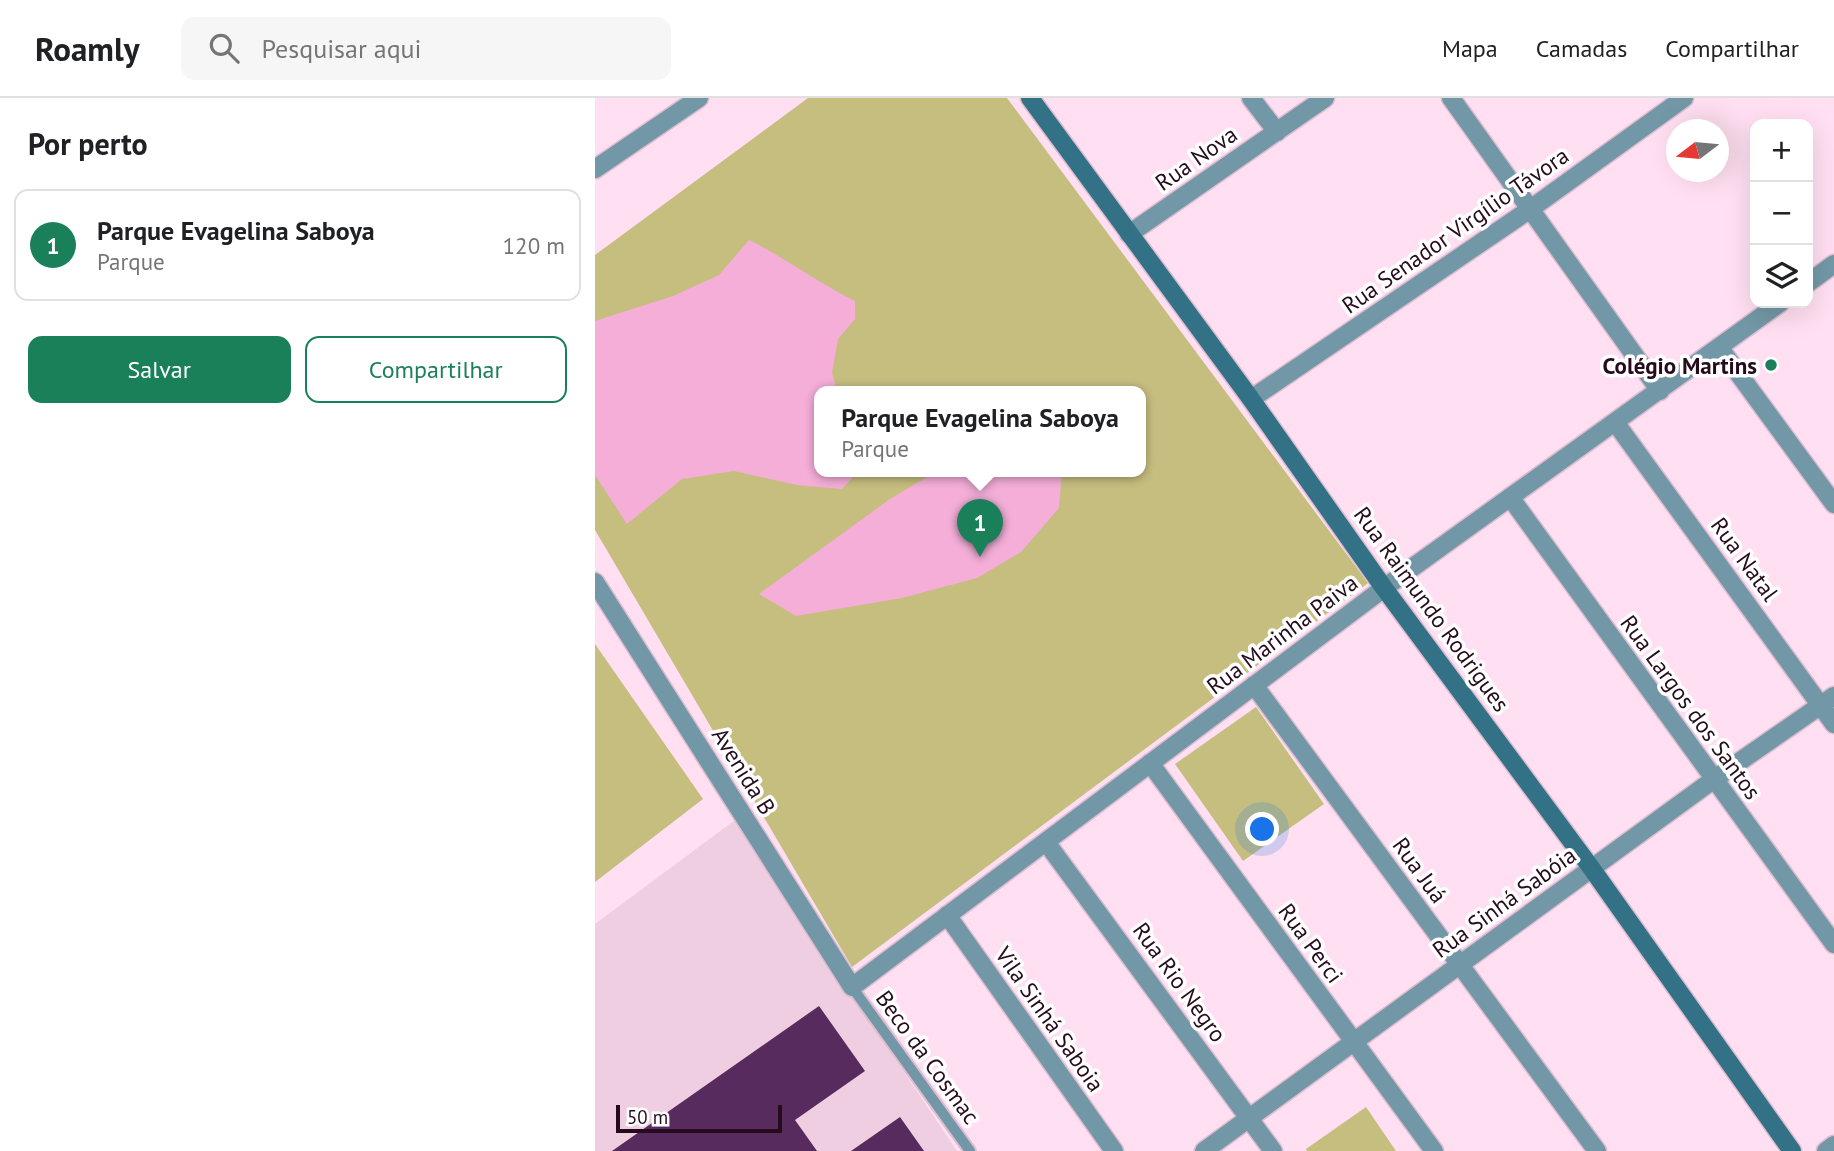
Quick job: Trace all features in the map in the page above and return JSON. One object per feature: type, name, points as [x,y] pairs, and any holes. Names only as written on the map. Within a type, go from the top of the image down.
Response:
[{"type":"main road","name":"Rua Raimundo Rodrigues","points":[[1030,98],[1251,399],[1384,588],[1593,869],[1792,1151]]},
{"type":"street","points":[[595,169],[699,98]]},
{"type":"street","points":[[1251,98],[1277,132]]},
{"type":"street","name":"Rua Nova","points":[[1129,234],[1325,98]]},
{"type":"street","points":[[1451,98],[1660,391]]},
{"type":"street","name":"Rua Senador Virgílio Távora","points":[[1251,399],[1529,210],[1684,98]]},
{"type":"street","points":[[1813,280],[1831,271]]},
{"type":"street","name":"Rua Marinha Paiva","points":[[852,987],[1384,588],[1773,308]]},
{"type":"street","points":[[1719,347],[1834,504]]},
{"type":"street","name":"Rua Natal","points":[[1615,422],[1827,700],[1834,724]]},
{"type":"street","name":"Rua Largos dos Santos","points":[[1510,497],[1834,944]]},
{"type":"street","name":"Avenida B","points":[[595,582],[852,987]]},
{"type":"street","name":"Rua Juá","points":[[1254,685],[1597,1151]]},
{"type":"street","name":"Rua Sinhá Sabóia","points":[[1204,1151],[1827,700]]},
{"type":"street","name":"Rua Perci","points":[[1150,763],[1434,1151]]},
{"type":"street","name":"Rua Rio Negro","points":[[1046,842],[1273,1151]]},
{"type":"street","name":"Vila Sinhá Saboia","points":[[947,915],[1114,1151]]},
{"type":"street","points":[[1826,1151],[1834,1145]]},
{"type":"lane","name":"Beco da Cosmac","points":[[852,987],[970,1151]]},
{"type":"shaded area","points":[[808,98],[1007,98],[1368,583],[852,967],[595,530],[595,255]]},
{"type":"shaded area","points":[[749,240],[855,301],[855,319],[838,339],[832,373],[836,386],[814,386],[814,477],[853,477],[842,489],[797,485],[734,471],[682,479],[627,524],[595,475],[595,321],[673,296],[719,275]]},
{"type":"shaded area","points":[[927,477],[1062,477],[1059,508],[1021,552],[977,578],[902,598],[796,616],[759,594],[890,499]]},
{"type":"shaded area","points":[[595,644],[703,799],[595,882]]},
{"type":"shaded area","points":[[1256,707],[1324,804],[1243,861],[1175,764]]},
{"type":"shaded area","points":[[735,820],[957,1151],[595,1151],[595,924]]},
{"type":"shaded area","points":[[1366,1107],[1396,1151],[1307,1151],[1306,1149]]},
{"type":"building","points":[[819,1006],[865,1071],[795,1120],[817,1151],[612,1151]]},
{"type":"building","points":[[900,1117],[924,1151],[851,1151]]},
{"type":"place","name":"Colégio Martins","points":[[1771,365]]},
{"type":"place","name":"Parque Evagelina Saboya","points":[[980,557]]}]
